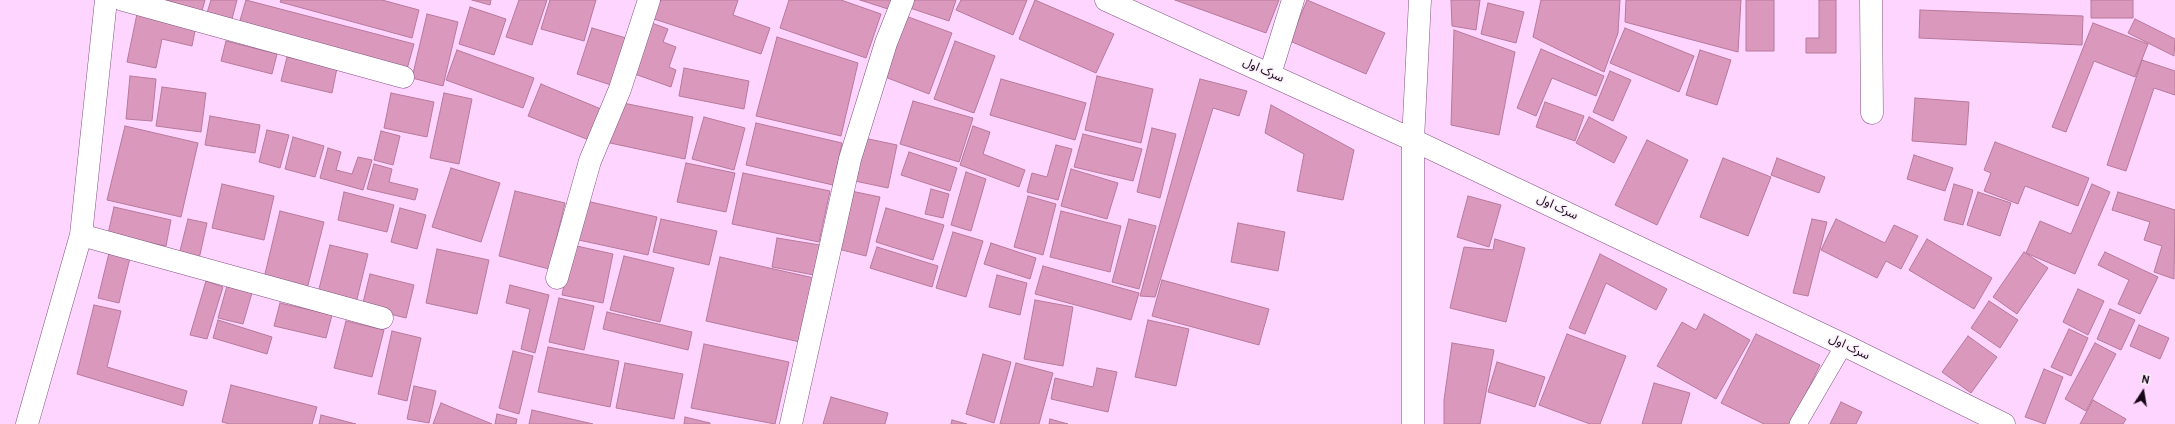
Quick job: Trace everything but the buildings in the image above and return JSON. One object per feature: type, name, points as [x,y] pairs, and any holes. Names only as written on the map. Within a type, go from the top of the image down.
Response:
[{"type":"street","points":[[27,424],[81,235],[106,0]]},
{"type":"street","points":[[123,0],[403,77]]},
{"type":"street","points":[[557,278],[590,161],[620,89],[649,0]]},
{"type":"street","points":[[791,424],[850,159],[886,43],[903,0]]},
{"type":"street","name":"سرک اول","points":[[1106,0],[1413,140],[1844,345],[2004,424]]},
{"type":"street","points":[[1270,74],[1292,0]]},
{"type":"street","points":[[1414,424],[1413,140],[1420,0]]},
{"type":"street","points":[[1871,0],[1872,113]]},
{"type":"street","points":[[81,235],[382,318]]},
{"type":"lane","points":[[1798,424],[1844,345]]}]
